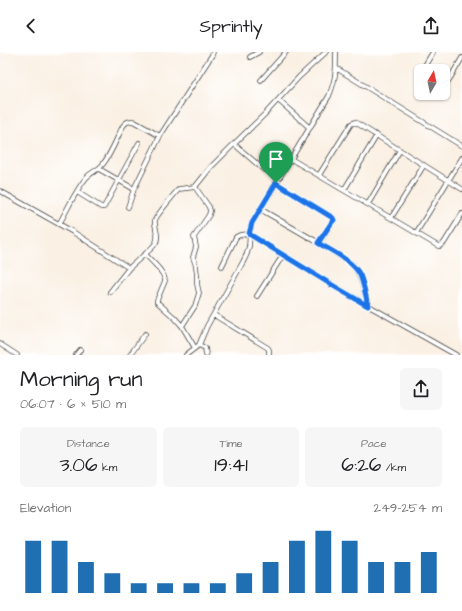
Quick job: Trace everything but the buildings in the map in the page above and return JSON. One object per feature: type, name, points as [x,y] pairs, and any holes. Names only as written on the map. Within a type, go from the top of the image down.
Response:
[{"type":"street","points":[[128,207],[134,190],[160,136],[213,52]]},
{"type":"street","points":[[250,57],[259,52]]},
{"type":"street","points":[[110,292],[129,268],[155,244],[158,236],[155,224],[156,218],[179,189],[195,187],[211,167],[299,77],[326,52]]},
{"type":"street","points":[[186,355],[199,345],[207,326],[245,258],[249,246],[249,234],[252,223],[329,96],[334,85],[336,52]]},
{"type":"street","points":[[426,64],[433,52]]},
{"type":"street","points":[[261,80],[284,53]]},
{"type":"street","points":[[450,78],[462,58]]},
{"type":"street","points":[[336,68],[462,146]]},
{"type":"street","points":[[278,100],[310,128]]},
{"type":"street","points":[[59,224],[87,177],[99,169],[104,163],[126,123],[133,121],[160,136]]},
{"type":"street","points":[[319,175],[353,122],[377,135],[462,188]]},
{"type":"street","points":[[344,190],[377,135]]},
{"type":"street","points":[[77,192],[103,208],[139,143]]},
{"type":"street","points":[[234,144],[264,170]]},
{"type":"street","points":[[368,204],[400,150]]},
{"type":"street","points":[[416,232],[462,158]]},
{"type":"street","points":[[292,159],[438,246],[444,243],[462,214]]},
{"type":"street","points":[[391,218],[424,165]]},
{"type":"street","points":[[99,169],[134,190]]},
{"type":"street","points":[[276,183],[333,218],[334,220],[318,243]]},
{"type":"street","points":[[182,326],[194,306],[199,293],[197,284],[198,275],[193,257],[196,247],[194,237],[210,211],[209,207],[195,187]]},
{"type":"street","points":[[0,190],[73,232],[129,268]]},
{"type":"street","points":[[260,209],[318,243],[345,260],[356,269],[360,276],[368,306]]},
{"type":"street","points":[[222,266],[236,237],[249,234],[337,288],[456,355]]},
{"type":"street","points":[[145,254],[162,272],[165,278],[157,302],[182,326],[195,348]]},
{"type":"street","points":[[257,296],[283,255]]},
{"type":"street","points":[[214,315],[268,348],[270,350],[269,355]]},
{"type":"street","points":[[130,355],[145,334]]},
{"type":"street","points":[[0,344],[17,355]]},
{"type":"street","points":[[199,345],[205,348],[206,355]]},
{"type":"street","points":[[76,355],[80,350]]},
{"type":"route","points":[[276,183],[332,216],[334,220],[318,243],[352,264],[356,269],[360,276],[368,306],[249,234],[252,223],[276,183]]}]
